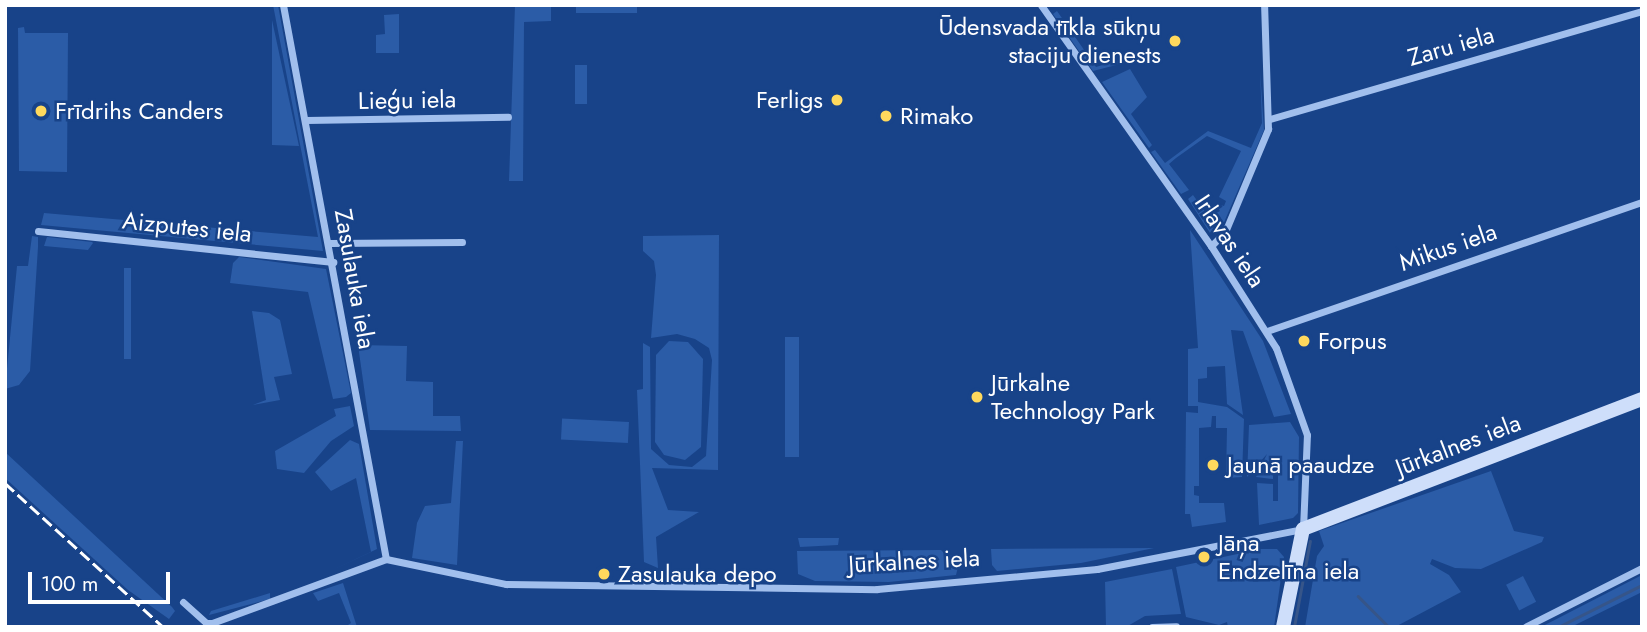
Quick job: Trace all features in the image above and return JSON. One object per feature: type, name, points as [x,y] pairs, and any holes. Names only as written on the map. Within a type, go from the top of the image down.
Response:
[{"type":"street","name":"Zasulauka iela","points":[[283,5],[330,243],[386,559]]},
{"type":"street","name":"Irlavas iela","points":[[1041,5],[1211,246],[1267,331],[1307,435],[1303,529]]},
{"type":"street","points":[[1211,246],[1224,232],[1270,119],[1264,5]]},
{"type":"street","name":"Zaru iela","points":[[1270,119],[1642,11]]},
{"type":"street","name":"Lieģu iela","points":[[306,120],[508,117]]},
{"type":"street","name":"Mikus iela","points":[[1267,331],[1642,202]]},
{"type":"street","name":"Aizputes iela","points":[[37,231],[333,262]]},
{"type":"street","points":[[330,243],[462,242]]},
{"type":"street","name":"Jūrkalnes iela","points":[[386,559],[506,584],[877,589],[1097,569],[1303,529],[1642,399]]},
{"type":"street","points":[[1283,627],[1303,529]]},
{"type":"street","points":[[183,602],[206,623],[212,623],[386,559]]},
{"type":"street","points":[[1525,627],[1642,568]]},
{"type":"street","points":[[1152,627],[1176,626]]},
{"type":"shaded area","points":[[273,5],[278,5],[323,251],[41,225],[44,213],[318,237]]},
{"type":"shaded area","points":[[515,5],[551,5],[551,21],[524,22],[523,181],[509,181]]},
{"type":"shaded area","points":[[576,5],[637,5],[637,13],[576,13]]},
{"type":"shaded area","points":[[1057,11],[1096,67],[1126,58],[1128,62],[1093,71],[1053,14]]},
{"type":"shaded area","points":[[399,14],[399,53],[376,53],[376,35],[385,34],[384,15]]},
{"type":"shaded area","points":[[272,20],[299,146],[272,145]]},
{"type":"shaded area","points":[[24,27],[25,33],[68,33],[67,172],[19,171],[18,28]]},
{"type":"shaded area","points":[[575,65],[587,65],[587,104],[575,104]]},
{"type":"shaded area","points":[[1130,69],[1147,97],[1131,114],[1152,145],[1149,148],[1102,82]]},
{"type":"shaded area","points":[[1260,70],[1264,130],[1222,227],[1210,233],[1188,199],[1193,195],[1209,217],[1220,211],[1216,204],[1224,206],[1226,201],[1219,197],[1241,151],[1207,136],[1176,158],[1169,164],[1189,190],[1181,194],[1151,152],[1155,150],[1165,163],[1208,131],[1251,148],[1262,123]]},
{"type":"shaded area","points":[[1190,230],[1263,341],[1291,414],[1274,417],[1243,331],[1231,330],[1243,415],[1227,404],[1225,366],[1207,367],[1207,378],[1198,379],[1198,402],[1227,407],[1244,419],[1242,477],[1226,478],[1227,428],[1216,428],[1216,416],[1212,416],[1211,427],[1199,428],[1199,486],[1194,486],[1194,495],[1199,496],[1199,503],[1224,503],[1226,522],[1192,527],[1190,514],[1185,514],[1186,412],[1198,413],[1198,406],[1188,406],[1188,349],[1198,348]]},
{"type":"shaded area","points":[[719,235],[718,470],[652,468],[668,510],[699,512],[656,537],[658,568],[644,562],[637,390],[643,389],[643,343],[650,347],[651,449],[669,465],[692,467],[706,456],[712,360],[709,348],[695,339],[677,334],[651,338],[656,275],[654,261],[643,251],[643,236]]},
{"type":"shaded area","points":[[32,236],[38,237],[38,247],[30,371],[19,385],[5,389],[17,266],[28,266]]},
{"type":"shaded area","points":[[47,237],[93,243],[88,250],[44,246]]},
{"type":"shaded area","points":[[239,257],[326,269],[351,393],[346,397],[333,399],[308,292],[230,283],[233,263]]},
{"type":"shaded area","points":[[124,268],[131,268],[131,359],[124,359]]},
{"type":"shaded area","points":[[252,311],[269,313],[280,320],[292,374],[274,377],[280,400],[253,405],[266,400]]},
{"type":"shaded area","points":[[785,337],[799,337],[799,457],[785,457]]},
{"type":"shaded area","points":[[669,341],[688,342],[703,359],[701,447],[685,460],[664,455],[655,442],[656,355]]},
{"type":"shaded area","points":[[358,345],[407,346],[406,381],[433,382],[433,416],[460,416],[461,431],[370,430]]},
{"type":"shaded area","points":[[350,406],[354,426],[331,441],[304,473],[277,469],[275,451],[336,416],[334,409]]},
{"type":"shaded area","points":[[562,418],[629,422],[628,443],[561,439]]},
{"type":"shaded area","points":[[1290,422],[1299,437],[1298,513],[1293,518],[1259,525],[1257,483],[1273,484],[1273,501],[1278,501],[1278,458],[1273,458],[1273,479],[1256,477],[1267,454],[1247,477],[1249,425]]},
{"type":"shaded area","points":[[350,440],[359,444],[377,549],[371,552],[356,478],[331,491],[315,472]]},
{"type":"shaded area","points":[[456,441],[463,441],[457,565],[412,558],[417,523],[425,506],[451,503]]},
{"type":"shaded area","points":[[5,452],[172,607],[175,611],[169,619],[128,590],[5,478]]},
{"type":"shaded area","points":[[1491,471],[1514,531],[1544,537],[1542,542],[1481,569],[1455,568],[1432,559],[1430,564],[1449,575],[1461,592],[1395,627],[1305,627],[1317,556],[1324,546],[1319,531]]},
{"type":"shaded area","points":[[798,538],[839,538],[838,545],[800,547]]},
{"type":"shaded area","points":[[1154,548],[1081,563],[997,571],[992,565],[991,549]]},
{"type":"shaded area","points":[[1261,549],[1277,549],[1284,557],[1274,627],[1228,627],[1227,622],[1219,625],[1186,617],[1176,567]]},
{"type":"shaded area","points":[[941,550],[947,556],[961,555],[956,575],[889,582],[815,581],[798,574],[797,551]]},
{"type":"shaded area","points":[[1172,569],[1181,614],[1145,616],[1126,627],[1106,627],[1105,582]]},
{"type":"shaded area","points":[[1642,575],[1642,592],[1571,627],[1541,627]]},
{"type":"shaded area","points":[[1523,576],[1536,602],[1519,610],[1506,585]]},
{"type":"shaded area","points":[[343,583],[357,627],[345,627],[351,623],[339,593],[318,601],[313,593]]},
{"type":"shaded area","points":[[270,593],[270,599],[209,615],[211,611]]},
{"type":"waterway","points":[[1294,627],[1310,541]]},
{"type":"waterway","points":[[1558,627],[1642,585]]},
{"type":"waterway","points":[[1358,596],[1388,626]]},
{"type":"railway","points":[[5,483],[163,627]]},
{"type":"place","name":"Ūdensvada tīkla sūkņu staciju dienests","points":[[1175,41]]},
{"type":"place","name":"Ferligs","points":[[837,100]]},
{"type":"place","name":"Frīdrihs Canders","points":[[41,111]]},
{"type":"place","name":"Rimako","points":[[886,116]]},
{"type":"place","name":"Forpus","points":[[1304,341]]},
{"type":"place","name":"Jūrkalne Technology Park","points":[[977,397]]},
{"type":"place","name":"Jaunā paaudze","points":[[1213,465]]},
{"type":"place","name":"Jāņa Endzelīna iela","points":[[1204,557]]},
{"type":"place","name":"Zasulauka depo","points":[[604,574]]}]
